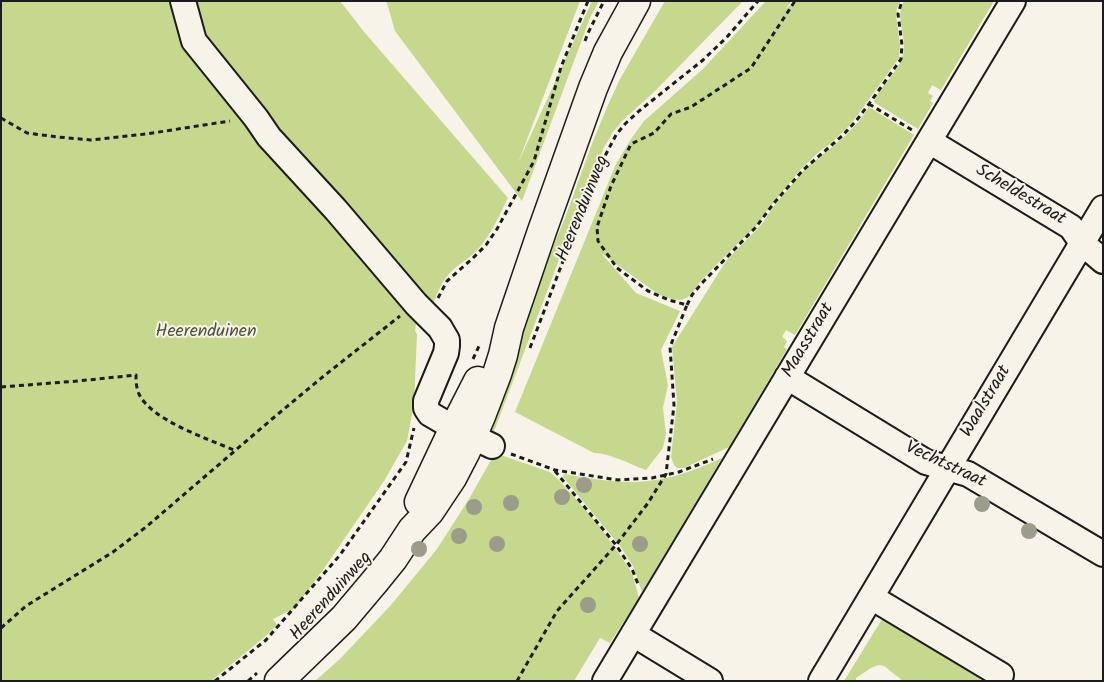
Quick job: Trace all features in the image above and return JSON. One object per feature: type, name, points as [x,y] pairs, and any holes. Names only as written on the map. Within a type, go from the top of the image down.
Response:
[{"type":"main road","name":"Heerenduinweg","points":[[269,676],[344,618],[392,559],[412,530],[418,505],[473,437],[493,350],[508,328],[593,88],[608,52],[636,1]]},
{"type":"street","points":[[183,1],[194,41],[269,137],[445,334],[446,353],[426,401],[426,408],[430,414],[473,437]]},
{"type":"street","name":"Maasstraat","points":[[605,681],[787,377],[922,137],[1013,1]]},
{"type":"street","name":"Scheldestraat","points":[[922,137],[1071,227],[1082,243],[1103,261]]},
{"type":"street","name":"Waalstraat","points":[[821,681],[1103,208]]},
{"type":"street","name":"Vechtstraat","points":[[787,377],[926,462],[968,474],[1103,554]]},
{"type":"street","points":[[871,597],[1002,675]]},
{"type":"street","points":[[633,634],[710,681]]},
{"type":"path","points":[[1,628],[26,606],[112,552],[146,528],[234,450],[325,375],[423,311],[440,293],[447,281],[486,245],[497,229],[534,161],[561,67],[588,1]]},
{"type":"path","name":"Heerenduinweg","points":[[530,349],[571,240],[589,203],[606,154],[616,135],[639,111],[703,60],[727,37],[758,1]]},
{"type":"path","points":[[687,305],[648,291],[617,268],[598,241],[597,227],[611,186],[631,144],[654,133],[671,114],[691,107],[750,68],[795,1]]},
{"type":"path","points":[[517,681],[557,612],[616,546],[648,503],[666,474],[674,405],[670,347],[692,295],[756,227],[803,170],[856,122],[869,104],[901,58],[902,45],[898,14],[902,1]]},
{"type":"path","points":[[869,104],[922,137]]},
{"type":"path","points":[[1,118],[27,133],[91,140],[256,118]]},
{"type":"path","points":[[1,387],[136,374],[136,386],[140,396],[159,415],[185,430],[234,450]]},
{"type":"path","points":[[215,681],[266,640],[340,555],[406,462],[414,430],[414,421]]},
{"type":"path","points":[[473,437],[555,470],[618,480],[652,478],[679,472],[726,453],[738,460]]},
{"type":"path","points":[[555,470],[632,569],[640,595],[652,603]]},
{"type":"path","points":[[248,681],[269,676]]},
{"type":"green space","name":"Heerenduinen","points":[[1,1],[340,1],[365,33],[508,198],[483,243],[446,277],[431,309],[420,299],[415,331],[417,334],[414,404],[407,441],[384,481],[295,608],[273,619],[277,625],[267,635],[211,681],[1,681]]},
{"type":"green space","points":[[387,1],[580,1],[518,163],[592,1],[599,1],[590,18],[522,201],[395,31]]},
{"type":"green space","points":[[665,1],[743,1],[613,132],[604,147],[588,192],[565,244],[493,434],[481,433],[531,299],[565,218],[608,105],[620,79]]},
{"type":"green space","points":[[766,1],[792,1],[785,9],[796,1],[901,1],[896,15],[900,45],[899,58],[850,125],[801,169],[755,227],[713,268],[687,298],[675,300],[658,294],[601,253],[636,293],[680,311],[661,350],[668,385],[663,408],[666,434],[663,448],[646,470],[612,457],[594,453],[515,412],[616,164],[631,139],[644,121],[703,69]]},
{"type":"green space","points":[[904,1],[994,1],[941,90],[932,85],[928,93],[933,96],[930,101],[933,103],[918,129],[874,101],[898,67],[903,55],[904,41],[900,15]]},
{"type":"green space","points":[[869,107],[914,135],[795,335],[786,330],[782,337],[787,341],[784,347],[787,349],[729,447],[684,468],[677,468],[671,457],[677,402],[672,347],[726,261],[761,225],[774,206],[805,169],[844,137]]},
{"type":"green space","points":[[495,453],[550,472],[598,524],[627,565],[633,576],[639,598],[610,643],[600,638],[574,681],[315,681],[340,659],[391,605],[437,549],[469,499]]},
{"type":"green space","points":[[722,458],[642,592],[633,566],[620,546],[563,477],[564,474],[607,481],[645,482],[679,475]]},
{"type":"green space","points":[[884,616],[983,675],[979,681],[903,681],[884,666],[878,665],[856,678],[856,681],[844,681]]}]
